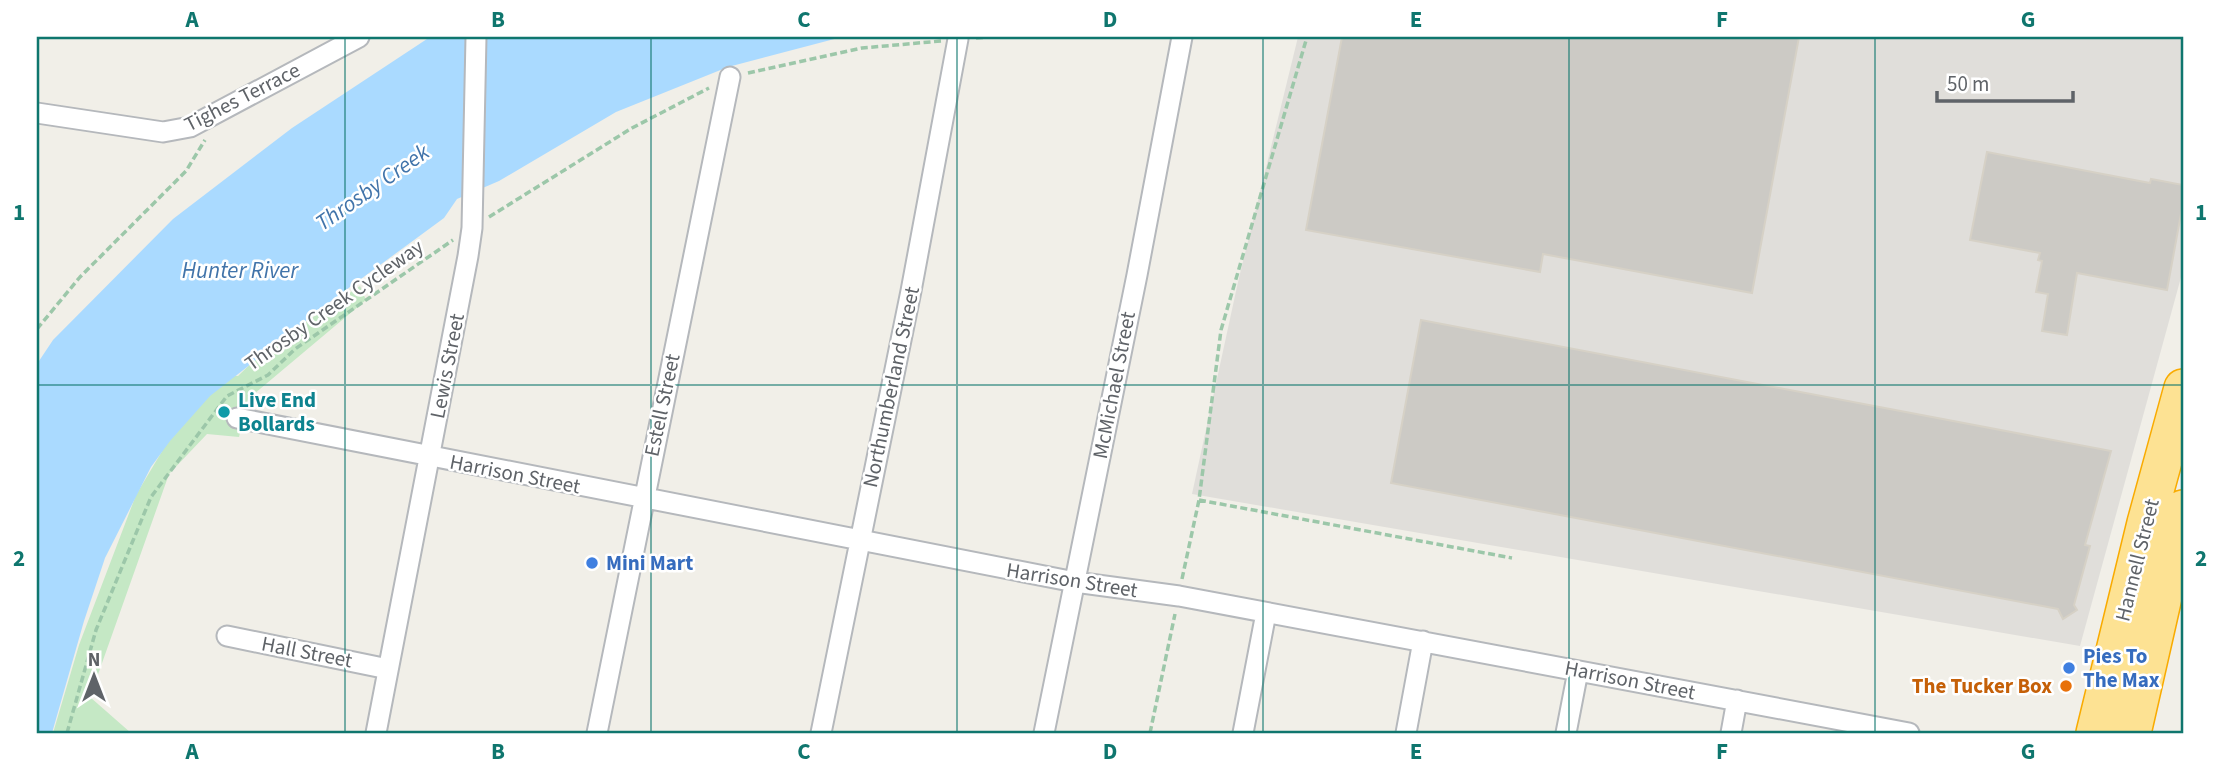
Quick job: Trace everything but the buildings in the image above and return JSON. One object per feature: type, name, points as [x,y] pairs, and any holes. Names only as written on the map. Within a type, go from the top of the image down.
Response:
[{"type":"highway","name":"Hannell Street","points":[[2095,733],[2146,523],[2183,388]]},
{"type":"highway","name":"Hannell Street","points":[[2132,733],[2181,525]]},
{"type":"street","name":"Tighes Terrace","points":[[37,113],[163,132],[190,127],[359,37]]},
{"type":"street","name":"Lewis Street","points":[[376,733],[468,256],[476,37]]},
{"type":"street","name":"McMichael Street","points":[[1044,733],[1182,37]]},
{"type":"street","name":"Northumberland Street","points":[[821,733],[911,291],[957,40]]},
{"type":"street","name":"Estell Street","points":[[597,733],[730,77]]},
{"type":"street","name":"Harrison Street","points":[[237,418],[1075,582],[1179,596],[1901,733]]},
{"type":"street","points":[[1243,733],[1266,613]]},
{"type":"street","name":"Hall Street","points":[[227,636],[387,668]]},
{"type":"street","points":[[1406,733],[1423,641]]},
{"type":"street","points":[[1566,733],[1578,671]]},
{"type":"street","points":[[1731,733],[1737,700]]},
{"type":"path","points":[[1150,733],[1199,500],[1221,330],[1307,37]]},
{"type":"path","points":[[37,328],[79,277],[186,171],[225,109]]},
{"type":"path","points":[[488,218],[517,200]]},
{"type":"path","name":"Throsby Creek Cycleway","points":[[67,733],[96,630],[151,497],[227,396],[268,375],[295,349],[458,236]]},
{"type":"path","points":[[1199,500],[1512,558]]},
{"type":"shaded area","points":[[1298,37],[2183,37],[2183,270],[2080,646],[1192,494],[1238,282]]},
{"type":"green space","points":[[360,286],[366,300],[248,399],[239,437],[207,434],[169,474],[90,697],[131,733],[53,733],[79,645],[136,495],[174,431],[227,375],[238,376],[268,347]]},
{"type":"water","name":"Hunter River","points":[[430,37],[842,37],[728,67],[616,112],[499,181],[457,199],[444,218],[335,298],[210,396],[151,467],[105,558],[52,733],[37,733],[37,364],[53,340],[173,219],[292,128]]},
{"type":"place","name":"Live End Bollards","points":[[224,412]]},
{"type":"place","name":"Mini Mart","points":[[592,563]]},
{"type":"place","name":"Pies To The Max","points":[[2069,668]]},
{"type":"place","name":"The Tucker Box","points":[[2066,686]]},
{"type":"water label","name":"Throsby Creek","points":[[372,187]]}]
